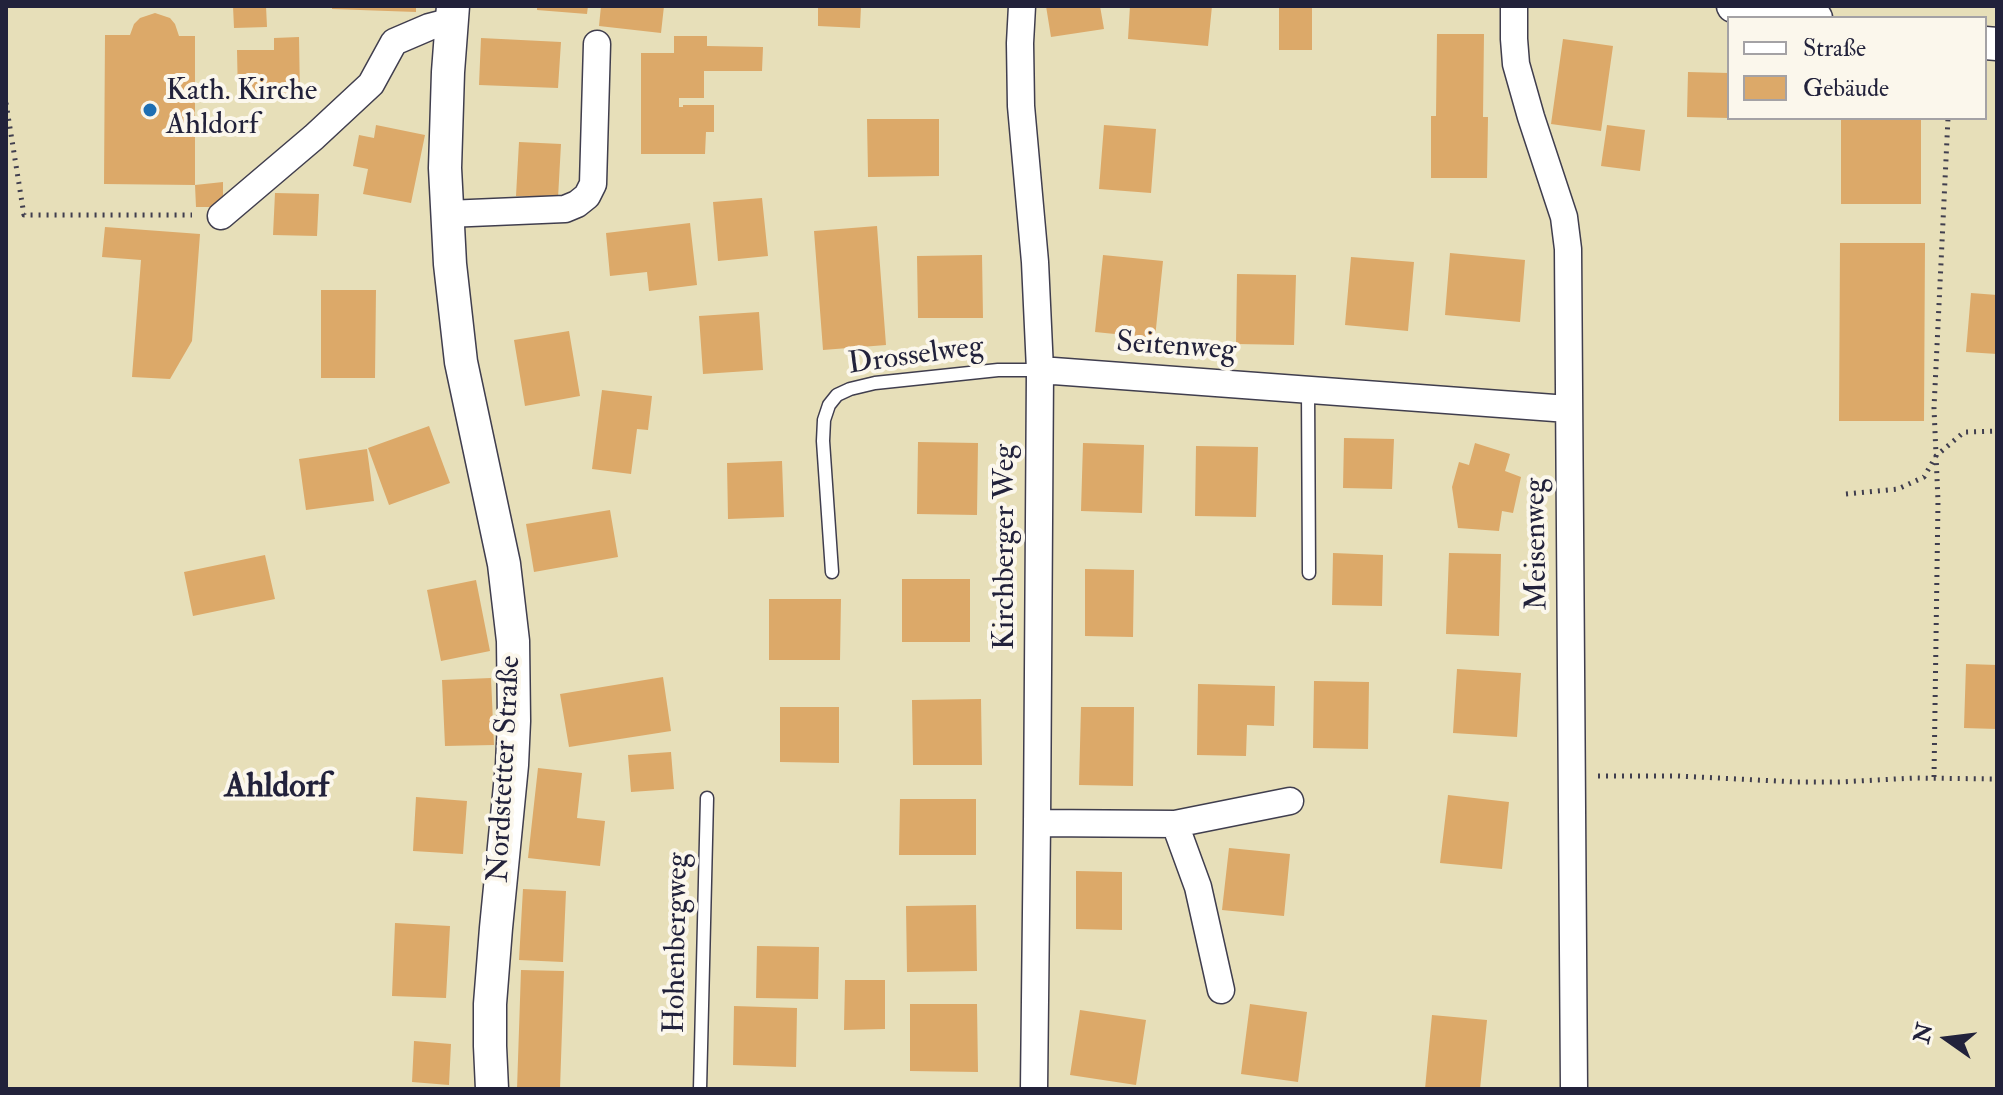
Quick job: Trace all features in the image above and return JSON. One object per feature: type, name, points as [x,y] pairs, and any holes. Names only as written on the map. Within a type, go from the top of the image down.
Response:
[{"type":"street","name":"Kirchberger Weg","points":[[1022,6],[1021,106],[1036,277],[1040,370],[1034,1089]]},
{"type":"street","name":"Meisenweg","points":[[1514,6],[1516,64],[1564,217],[1568,249],[1574,1089]]},
{"type":"street","points":[[1733,6],[1802,16]]},
{"type":"street","points":[[221,216],[371,84],[394,42],[452,14]]},
{"type":"street","name":"Nordstetter Straße","points":[[452,14],[445,168],[450,264],[461,362],[504,564],[513,641],[512,765],[490,1004],[492,1089]]},
{"type":"street","points":[[447,214],[565,209],[587,196],[593,184],[597,44]]},
{"type":"street","name":"Seitenweg","points":[[1040,370],[1568,409]]},
{"type":"street","points":[[1037,823],[1175,824],[1290,801]]},
{"type":"street","points":[[1175,824],[1198,887],[1221,990]]},
{"type":"lane","name":"Drosselweg","points":[[832,572],[823,441],[824,420],[829,405],[837,395],[875,383],[998,370],[1040,370]]},
{"type":"lane","points":[[1308,390],[1309,573]]},
{"type":"lane","name":"Hohenbergweg","points":[[700,1089],[707,798]]},
{"type":"path","points":[[6,103],[24,215],[221,216]]},
{"type":"path","points":[[1934,777],[1938,501],[1934,408],[1948,120]]},
{"type":"path","points":[[1846,494],[1898,489],[1924,477],[1936,456],[1964,432],[1997,431]]},
{"type":"path","points":[[1572,776],[1663,775],[1825,782],[1934,777],[1997,779]]},
{"type":"building","points":[[233,6],[266,6],[267,27],[234,28]]},
{"type":"building","points":[[332,6],[416,6],[416,12],[332,9]]},
{"type":"building","points":[[537,6],[588,6],[587,14],[537,10]]},
{"type":"building","points":[[601,6],[664,6],[661,33],[599,26]]},
{"type":"building","points":[[818,6],[861,6],[860,28],[818,26]]},
{"type":"building","points":[[1046,6],[1100,6],[1104,29],[1051,37]]},
{"type":"building","points":[[1130,6],[1212,6],[1208,46],[1128,39]]},
{"type":"building","points":[[1279,6],[1312,6],[1312,50],[1279,50]]},
{"type":"building","name":"Kath. Kirche Ahldorf","points":[[155,13],[170,18],[179,36],[195,36],[195,185],[104,184],[105,35],[130,35],[140,18]]},
{"type":"building","points":[[1437,34],[1484,34],[1483,117],[1488,117],[1487,178],[1431,178],[1431,116],[1436,116]]},
{"type":"building","points":[[674,36],[707,36],[707,46],[763,47],[762,71],[704,71],[704,98],[679,98],[679,107],[714,105],[714,132],[706,132],[705,154],[641,154],[641,53],[674,53]]},
{"type":"building","points":[[299,37],[300,97],[238,98],[237,50],[274,50],[274,38]]},
{"type":"building","points":[[481,38],[561,42],[558,88],[479,85]]},
{"type":"building","points":[[1563,39],[1613,46],[1601,131],[1551,124]]},
{"type":"building","points":[[1688,72],[1727,73],[1727,118],[1687,117]]},
{"type":"building","points":[[867,119],[939,119],[939,176],[868,177]]},
{"type":"building","points":[[1841,120],[1921,120],[1921,204],[1841,204]]},
{"type":"building","points":[[376,125],[425,135],[411,203],[363,194],[368,169],[353,166],[359,135],[374,138]]},
{"type":"building","points":[[1104,125],[1156,129],[1151,193],[1099,189]]},
{"type":"building","points":[[1607,125],[1645,130],[1640,171],[1601,166]]},
{"type":"building","points":[[519,142],[561,144],[558,198],[516,196]]},
{"type":"building","points":[[223,182],[223,207],[196,207],[195,185]]},
{"type":"building","points":[[275,193],[319,194],[317,236],[273,235]]},
{"type":"building","points":[[762,198],[768,256],[718,261],[713,202]]},
{"type":"building","points":[[690,223],[697,285],[649,291],[647,272],[610,276],[606,233]]},
{"type":"building","points":[[877,226],[886,345],[823,350],[814,231]]},
{"type":"building","points":[[105,227],[200,234],[192,341],[170,379],[132,377],[141,260],[102,257]]},
{"type":"building","points":[[1840,243],[1925,243],[1924,421],[1839,421]]},
{"type":"building","points":[[1450,253],[1525,260],[1520,322],[1445,315]]},
{"type":"building","points":[[982,255],[983,318],[918,318],[917,256]]},
{"type":"building","points":[[1103,255],[1163,261],[1155,338],[1095,332]]},
{"type":"building","points":[[1351,257],[1414,262],[1408,331],[1345,325]]},
{"type":"building","points":[[1237,274],[1296,275],[1294,345],[1236,344]]},
{"type":"building","points":[[321,290],[376,290],[375,378],[321,378]]},
{"type":"building","points":[[1971,293],[1997,295],[1997,354],[1966,352]]},
{"type":"building","points":[[759,312],[763,370],[703,374],[699,316]]},
{"type":"building","points":[[569,331],[580,396],[525,406],[514,340]]},
{"type":"building","points":[[602,390],[652,396],[648,430],[637,429],[631,474],[592,469]]},
{"type":"building","points":[[429,426],[450,483],[389,505],[368,448]]},
{"type":"building","points":[[1344,438],[1394,439],[1392,489],[1343,488]]},
{"type":"building","points":[[918,442],[978,443],[977,515],[917,514]]},
{"type":"building","points":[[1083,443],[1144,445],[1142,513],[1081,511]]},
{"type":"building","points":[[1475,443],[1510,454],[1505,471],[1521,477],[1513,513],[1502,511],[1499,531],[1458,528],[1452,487],[1459,462],[1469,465]]},
{"type":"building","points":[[1196,446],[1258,447],[1256,517],[1195,516]]},
{"type":"building","points":[[367,449],[374,501],[306,510],[299,459]]},
{"type":"building","points":[[782,461],[784,517],[728,519],[727,463]]},
{"type":"building","points":[[610,510],[618,557],[534,572],[526,524]]},
{"type":"building","points":[[1333,553],[1383,555],[1382,606],[1332,605]]},
{"type":"building","points":[[1449,553],[1501,554],[1499,636],[1446,634]]},
{"type":"building","points":[[265,555],[275,599],[193,616],[184,572]]},
{"type":"building","points":[[1085,569],[1134,570],[1133,637],[1085,636]]},
{"type":"building","points":[[902,579],[970,579],[970,642],[902,642]]},
{"type":"building","points":[[476,580],[490,651],[441,661],[427,590]]},
{"type":"building","points":[[769,599],[841,599],[840,660],[769,660]]},
{"type":"building","points":[[1966,664],[1997,665],[1997,729],[1964,728]]},
{"type":"building","points":[[1457,669],[1521,673],[1517,737],[1453,733]]},
{"type":"building","points":[[663,677],[671,731],[569,747],[560,694]]},
{"type":"building","points":[[491,678],[494,745],[445,746],[442,680]]},
{"type":"building","points":[[1314,681],[1369,682],[1368,749],[1313,748]]},
{"type":"building","points":[[1198,684],[1275,686],[1274,726],[1247,725],[1246,756],[1197,755]]},
{"type":"building","points":[[981,699],[982,765],[913,765],[912,700]]},
{"type":"building","points":[[780,707],[839,707],[839,763],[780,762]]},
{"type":"building","points":[[1081,707],[1134,707],[1133,786],[1079,785]]},
{"type":"building","points":[[671,752],[674,789],[631,792],[628,755]]},
{"type":"building","points":[[538,768],[582,773],[577,818],[605,821],[600,866],[528,858]]},
{"type":"building","points":[[1448,795],[1509,802],[1502,869],[1440,863]]},
{"type":"building","points":[[416,797],[467,801],[463,854],[413,851]]},
{"type":"building","points":[[900,799],[976,799],[976,855],[899,855]]},
{"type":"building","points":[[1229,848],[1290,854],[1284,916],[1222,910]]},
{"type":"building","points":[[1076,871],[1122,872],[1122,930],[1076,929]]},
{"type":"building","points":[[523,889],[566,891],[563,962],[519,960]]},
{"type":"building","points":[[976,905],[977,971],[907,972],[906,906]]},
{"type":"building","points":[[395,923],[450,926],[446,998],[392,996]]},
{"type":"building","points":[[757,946],[819,947],[818,999],[756,998]]},
{"type":"building","points":[[521,970],[564,971],[560,1089],[517,1089]]},
{"type":"building","points":[[845,980],[885,980],[885,1029],[844,1030]]},
{"type":"building","points":[[910,1004],[977,1004],[978,1072],[910,1071]]},
{"type":"building","points":[[1250,1004],[1307,1012],[1298,1082],[1241,1074]]},
{"type":"building","points":[[734,1006],[797,1008],[796,1067],[733,1065]]},
{"type":"building","points":[[1080,1010],[1146,1020],[1136,1085],[1070,1075]]},
{"type":"building","points":[[1432,1015],[1487,1020],[1480,1089],[1425,1089]]},
{"type":"building","points":[[414,1041],[451,1044],[449,1085],[412,1082]]},
{"type":"place","name":"Kath. Kirche Ahldorf","points":[[150,110]]},
{"type":"district","name":"Ahldorf","points":[[277,789]]}]
